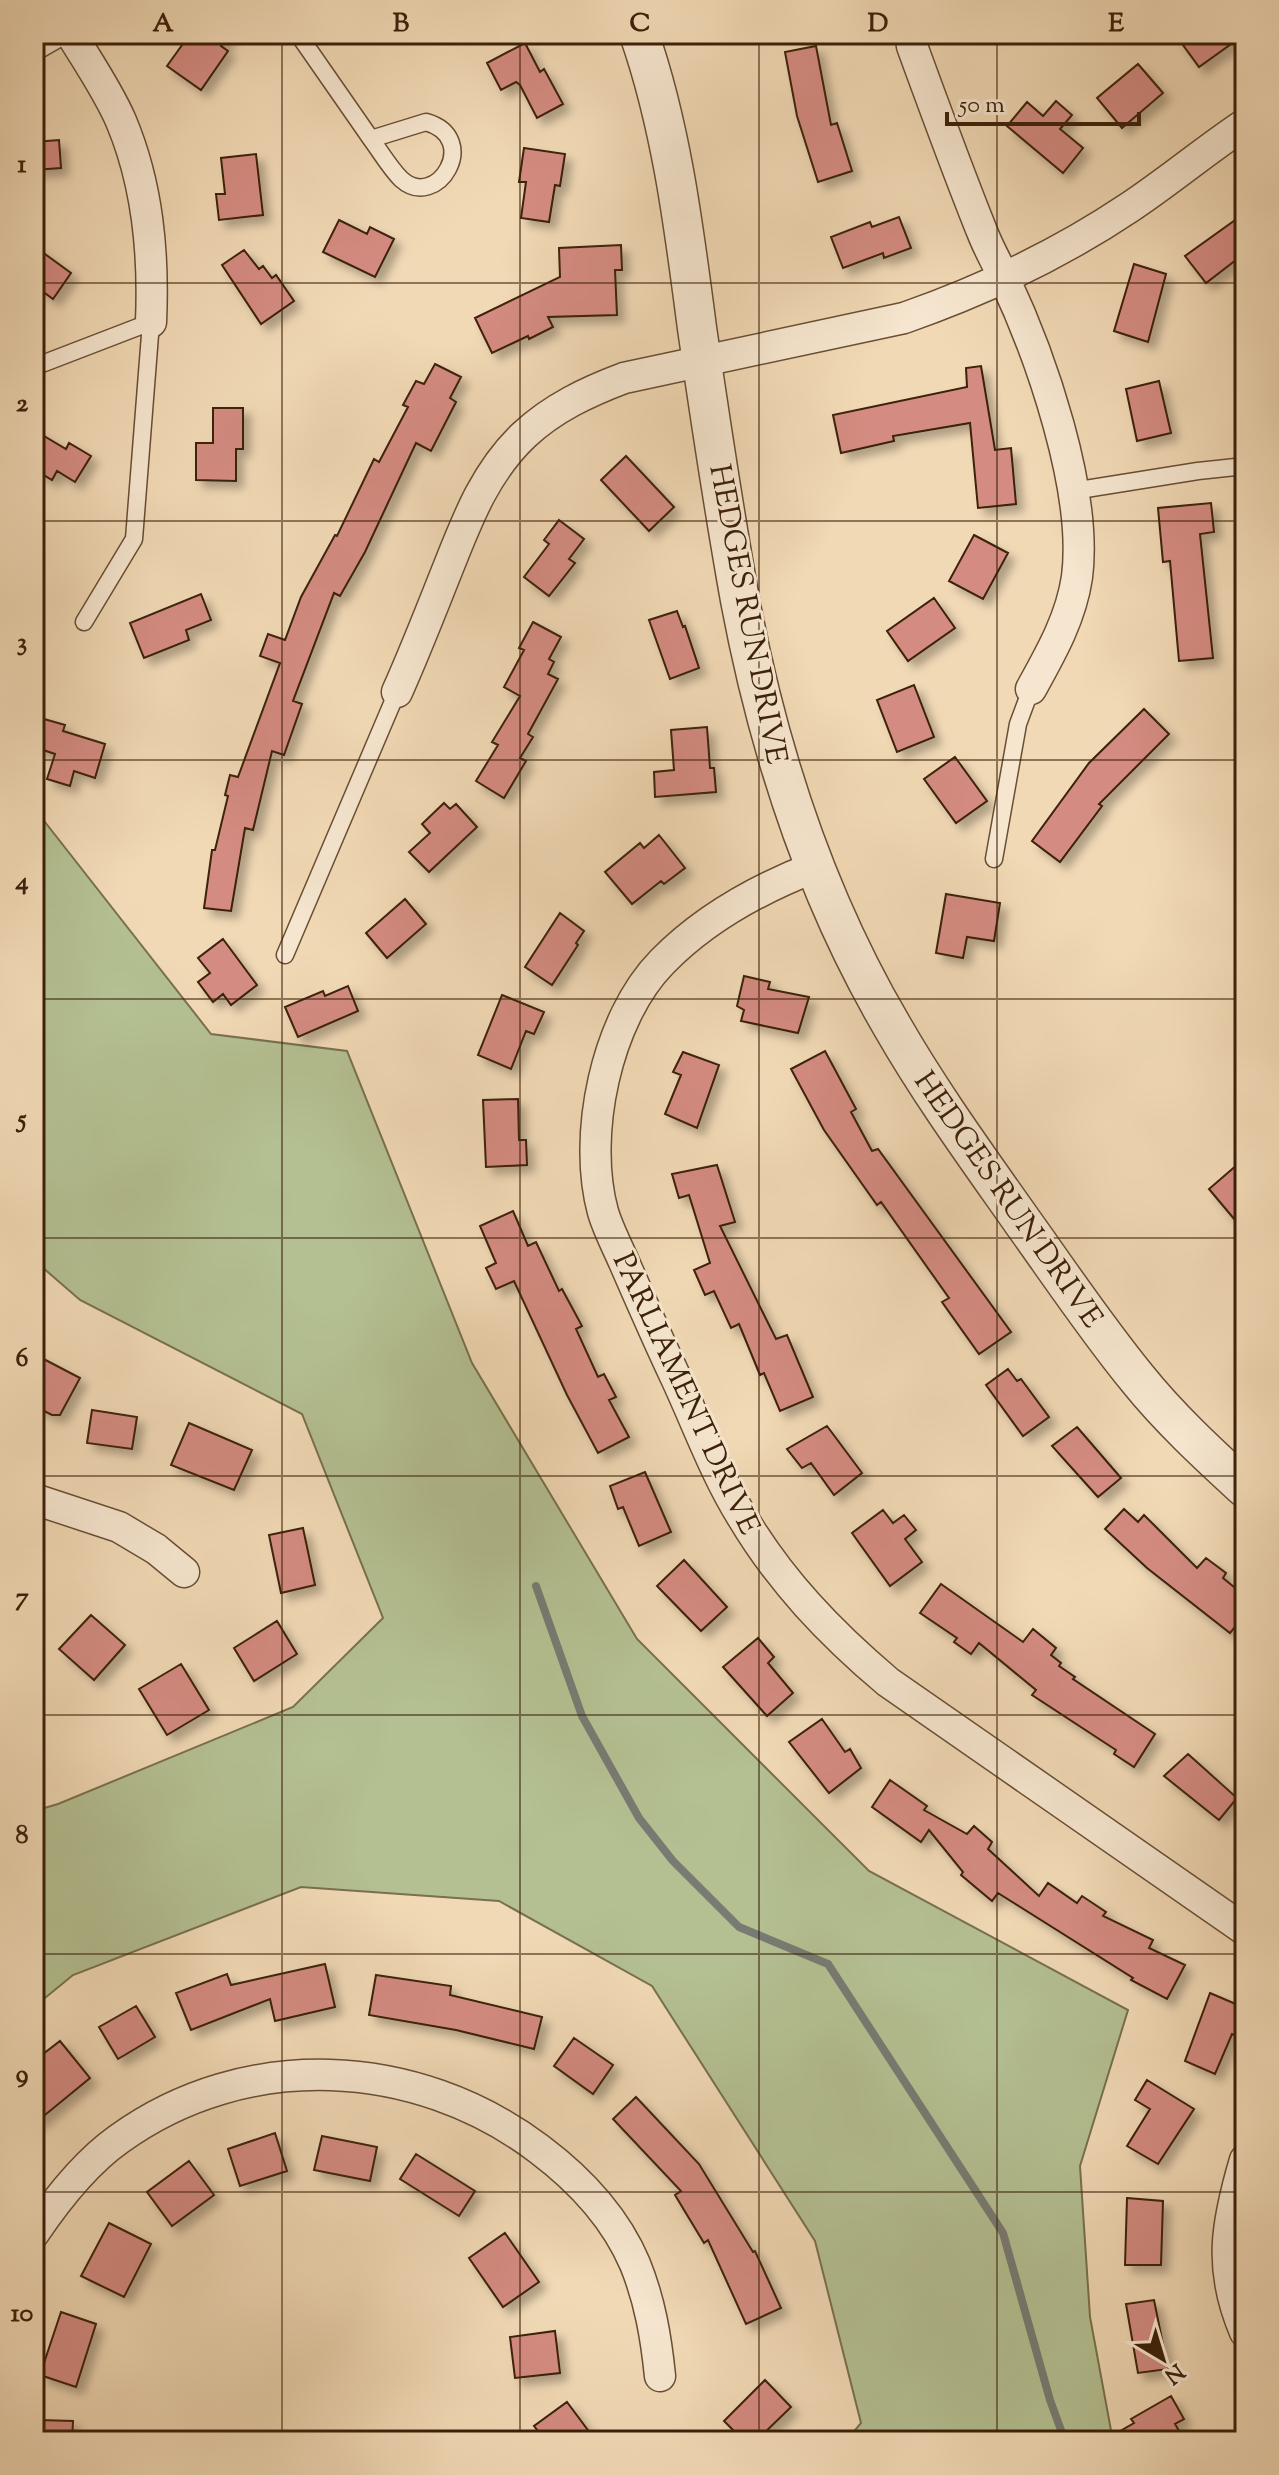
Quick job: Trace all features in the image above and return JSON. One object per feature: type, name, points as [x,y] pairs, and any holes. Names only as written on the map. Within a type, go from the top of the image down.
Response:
[{"type":"street","points":[[69,34],[120,119],[140,176],[149,225],[153,276],[151,322]]},
{"type":"street","name":"HEDGES RUN DRIVE","points":[[639,34],[669,138],[740,602],[786,790],[815,867],[890,1023],[943,1110],[1096,1326],[1140,1382],[1245,1488]]},
{"type":"street","points":[[910,34],[984,237],[1033,345],[1055,415],[1073,491],[1079,539],[1077,577],[1057,642],[1031,689]]},
{"type":"street","points":[[397,692],[477,495],[503,457],[555,410],[588,391],[624,378],[904,318],[1005,278],[1055,253],[1131,206],[1245,124]]},
{"type":"street","name":"PARLIAMENT DRIVE","points":[[815,867],[779,881],[736,904],[696,931],[660,964],[628,1012],[614,1042],[598,1106],[596,1172],[603,1213],[654,1331],[739,1512],[764,1553],[801,1600],[842,1643],[888,1682],[1245,1930]]},
{"type":"street","points":[[34,1499],[119,1527],[156,1549],[184,1572]]},
{"type":"street","points":[[34,2233],[78,2177],[116,2141],[180,2103],[224,2087],[269,2077],[315,2073],[361,2075],[399,2082],[445,2097],[489,2117],[552,2159],[587,2192],[613,2225],[634,2262],[651,2312],[660,2376]]},
{"type":"street","points":[[1245,2160],[1231,2209],[1227,2244],[1229,2279],[1237,2314],[1245,2332]]},
{"type":"lane","points":[[34,53],[69,34]]},
{"type":"lane","points":[[298,34],[371,139],[402,180],[417,187],[433,185],[444,178],[450,166],[452,147],[448,135],[438,125],[415,123],[371,139]]},
{"type":"lane","points":[[34,367],[151,322],[134,539],[84,622]]},
{"type":"lane","points":[[1073,491],[1245,466]]},
{"type":"lane","points":[[994,859],[1018,724],[1031,689]]},
{"type":"lane","points":[[285,955],[397,692]]},
{"type":"green space","points":[[34,808],[211,1034],[347,1051],[472,1363],[637,1639],[869,1871],[1128,2010],[1080,2166],[1090,2317],[1113,2441],[846,2441],[861,2423],[815,2241],[652,1986],[499,1901],[301,1887],[73,1975],[34,2007],[34,1811],[58,1804],[293,1707],[383,1618],[302,1414],[80,1300],[34,1260]]},
{"type":"building","points":[[190,34],[230,34],[221,46],[228,51],[201,90],[167,66]]},
{"type":"building","points":[[1175,34],[1245,34],[1199,67]]},
{"type":"building","points":[[525,43],[540,72],[544,69],[563,104],[537,118],[520,85],[516,82],[501,90],[487,63]]},
{"type":"building","points":[[816,46],[831,125],[837,123],[852,171],[818,182],[797,116],[785,52]]},
{"type":"building","points":[[1138,64],[1163,93],[1122,128],[1097,98]]},
{"type":"building","points":[[1056,101],[1072,115],[1060,129],[1083,148],[1063,173],[1007,126],[1027,102],[1043,116]]},
{"type":"building","points":[[59,140],[61,168],[34,170],[34,142]]},
{"type":"building","points":[[524,148],[565,154],[560,186],[555,185],[549,222],[521,218],[526,182],[519,182]]},
{"type":"building","points":[[256,154],[263,215],[219,220],[216,194],[225,194],[221,158]]},
{"type":"building","points":[[1245,213],[1245,253],[1206,283],[1185,256]]},
{"type":"building","points":[[899,217],[911,248],[884,258],[883,253],[843,268],[831,237],[870,222],[872,227]]},
{"type":"building","points":[[339,220],[367,234],[370,227],[394,239],[375,277],[323,252]]},
{"type":"building","points":[[621,245],[622,270],[615,270],[617,315],[548,317],[553,327],[492,353],[475,318],[560,277],[559,248]]},
{"type":"building","points":[[34,246],[71,273],[53,299],[34,285]]},
{"type":"building","points":[[244,250],[259,269],[263,266],[272,278],[276,275],[294,301],[261,324],[222,265]]},
{"type":"building","points":[[1134,264],[1166,274],[1148,342],[1114,331]]},
{"type":"building","points":[[435,364],[461,377],[450,398],[456,402],[431,451],[416,443],[365,552],[340,596],[334,593],[293,701],[302,704],[284,755],[272,751],[253,830],[245,828],[231,911],[204,908],[212,850],[215,850],[228,796],[225,795],[230,775],[238,777],[280,663],[260,656],[268,634],[285,640],[301,597],[337,536],[374,459],[379,462],[408,407],[403,405],[416,381],[424,384]]},
{"type":"building","points":[[981,366],[995,450],[1011,448],[1016,504],[978,508],[970,423],[893,436],[894,441],[841,453],[833,415],[967,387],[966,368]]},
{"type":"building","points":[[1159,381],[1171,433],[1137,441],[1126,389]]},
{"type":"building","points":[[213,408],[243,408],[243,449],[236,449],[236,481],[196,480],[196,443],[213,443]]},
{"type":"building","points":[[34,430],[66,449],[69,443],[91,456],[75,482],[57,471],[52,480],[34,469]]},
{"type":"building","points":[[626,456],[674,507],[649,531],[601,480]]},
{"type":"building","points":[[1211,503],[1214,532],[1200,534],[1213,658],[1179,661],[1170,561],[1163,562],[1158,508]]},
{"type":"building","points":[[559,520],[584,539],[569,559],[575,563],[549,596],[524,577],[549,544],[544,540]]},
{"type":"building","points":[[974,535],[1008,553],[983,599],[949,581]]},
{"type":"building","points":[[201,594],[211,620],[186,630],[189,640],[144,658],[130,623]]},
{"type":"building","points":[[934,598],[955,628],[908,661],[887,631]]},
{"type":"building","points":[[677,611],[699,668],[670,679],[649,620]]},
{"type":"building","points":[[533,622],[561,637],[549,659],[554,662],[548,674],[558,679],[528,734],[533,737],[520,758],[526,761],[504,798],[476,781],[498,745],[492,742],[520,696],[504,687],[524,650],[519,648]]},
{"type":"building","points":[[914,685],[934,737],[897,752],[877,700]]},
{"type":"building","points":[[1144,709],[1169,734],[1099,804],[1102,806],[1060,862],[1032,841],[1089,763]]},
{"type":"building","points":[[37,717],[65,725],[63,731],[105,744],[95,778],[74,771],[70,786],[47,779],[55,754],[34,747]]},
{"type":"building","points":[[707,727],[710,768],[714,768],[716,792],[655,797],[654,772],[674,770],[671,730]]},
{"type":"building","points":[[955,757],[987,801],[956,823],[924,779]]},
{"type":"building","points":[[444,803],[450,809],[456,804],[477,827],[429,872],[409,852],[430,833],[422,824]]},
{"type":"building","points":[[659,835],[685,868],[664,884],[661,881],[632,904],[605,872],[640,843],[644,848]]},
{"type":"building","points":[[946,894],[1000,903],[994,941],[967,937],[963,958],[936,953]]},
{"type":"building","points":[[405,899],[426,924],[387,958],[366,933]]},
{"type":"building","points":[[560,913],[584,931],[552,985],[525,967]]},
{"type":"building","points":[[223,939],[257,985],[231,1005],[223,994],[213,1002],[198,982],[210,973],[198,958]]},
{"type":"building","points":[[744,976],[770,982],[768,989],[809,997],[798,1033],[741,1021],[744,1010],[737,1006]]},
{"type":"building","points":[[348,986],[358,1011],[298,1037],[285,1007],[323,991],[325,996]]},
{"type":"building","points":[[502,995],[544,1012],[534,1034],[526,1031],[511,1069],[478,1055]]},
{"type":"building","points":[[825,1051],[856,1109],[851,1112],[872,1151],[878,1149],[1011,1332],[979,1354],[942,1302],[949,1298],[881,1202],[877,1205],[824,1130],[791,1069]]},
{"type":"building","points":[[683,1052],[719,1065],[697,1128],[665,1114],[681,1075],[673,1072]]},
{"type":"building","points":[[518,1099],[519,1140],[526,1140],[527,1165],[486,1167],[483,1100]]},
{"type":"building","points":[[1245,1158],[1245,1232],[1209,1189]]},
{"type":"building","points":[[717,1165],[735,1222],[720,1226],[776,1339],[787,1335],[813,1397],[780,1411],[764,1373],[760,1375],[739,1324],[731,1328],[714,1291],[705,1295],[694,1270],[710,1263],[689,1195],[679,1198],[672,1174]]},
{"type":"building","points":[[513,1211],[528,1246],[536,1242],[559,1291],[562,1289],[582,1326],[576,1329],[598,1377],[604,1374],[616,1397],[609,1400],[629,1437],[598,1453],[567,1395],[514,1281],[496,1289],[486,1268],[496,1263],[480,1226]]},
{"type":"building","points":[[34,1354],[80,1378],[60,1415],[52,1415],[34,1406]]},
{"type":"building","points":[[1008,1369],[1017,1381],[1021,1379],[1049,1417],[1023,1436],[986,1385]]},
{"type":"building","points":[[92,1410],[137,1417],[132,1449],[87,1443]]},
{"type":"building","points":[[189,1423],[252,1450],[234,1490],[171,1465]]},
{"type":"building","points":[[827,1426],[862,1473],[834,1495],[811,1463],[802,1468],[787,1449]]},
{"type":"building","points":[[1077,1427],[1121,1478],[1098,1497],[1052,1446]]},
{"type":"building","points":[[645,1472],[671,1532],[639,1546],[623,1507],[618,1509],[610,1486]]},
{"type":"building","points":[[1124,1509],[1138,1522],[1144,1515],[1197,1568],[1206,1558],[1226,1573],[1223,1578],[1245,1596],[1245,1614],[1230,1633],[1147,1568],[1105,1529]]},
{"type":"building","points":[[883,1510],[893,1523],[904,1515],[916,1530],[905,1539],[922,1562],[890,1586],[852,1533]]},
{"type":"building","points":[[303,1528],[315,1585],[281,1593],[269,1535]]},
{"type":"building","points":[[684,1560],[727,1607],[701,1631],[657,1586]]},
{"type":"building","points":[[941,1584],[1023,1642],[1033,1629],[1056,1648],[1051,1655],[1061,1663],[1059,1666],[1075,1677],[1073,1679],[1155,1734],[1134,1767],[1114,1754],[1116,1750],[1032,1695],[1036,1690],[979,1643],[971,1654],[954,1642],[957,1638],[920,1613]]},
{"type":"building","points":[[91,1615],[125,1645],[94,1680],[59,1649]]},
{"type":"building","points":[[277,1621],[297,1654],[254,1681],[234,1648]]},
{"type":"building","points":[[758,1638],[774,1657],[768,1663],[793,1693],[767,1716],[723,1667]]},
{"type":"building","points":[[181,1664],[209,1710],[167,1735],[139,1689]]},
{"type":"building","points":[[822,1719],[845,1752],[850,1749],[861,1768],[829,1793],[789,1742]]},
{"type":"building","points":[[1188,1754],[1237,1798],[1219,1820],[1164,1776]]},
{"type":"building","points":[[890,1780],[927,1806],[924,1810],[967,1834],[974,1826],[992,1842],[988,1849],[1039,1896],[1048,1883],[1077,1903],[1082,1896],[1106,1912],[1103,1916],[1153,1940],[1149,1948],[1185,1965],[1167,1999],[1131,1980],[1133,1978],[998,1893],[992,1901],[961,1875],[963,1872],[929,1830],[921,1842],[872,1807]]},
{"type":"building","points":[[325,1964],[335,2007],[275,2021],[270,1999],[191,2030],[176,1993],[227,1974],[231,1985]]},
{"type":"building","points":[[376,1975],[451,1986],[450,1995],[542,2017],[534,2049],[456,2030],[369,2015]]},
{"type":"building","points":[[1210,1993],[1245,2008],[1245,2039],[1232,2034],[1215,2074],[1185,2061]]},
{"type":"building","points":[[136,2006],[155,2037],[118,2059],[99,2027]]},
{"type":"building","points":[[574,2038],[613,2065],[593,2094],[554,2066]]},
{"type":"building","points":[[60,2041],[90,2078],[34,2124],[34,2061]]},
{"type":"building","points":[[1147,2080],[1194,2109],[1158,2164],[1127,2146],[1150,2109],[1135,2100]]},
{"type":"building","points":[[636,2097],[699,2164],[755,2251],[781,2308],[746,2324],[708,2240],[704,2243],[675,2195],[681,2191],[613,2119]]},
{"type":"building","points":[[275,2133],[287,2171],[240,2186],[228,2149]]},
{"type":"building","points":[[322,2136],[377,2147],[370,2181],[314,2170]]},
{"type":"building","points":[[416,2154],[475,2191],[459,2216],[400,2179]]},
{"type":"building","points":[[189,2161],[214,2195],[172,2226],[147,2192]]},
{"type":"building","points":[[1127,2198],[1163,2201],[1161,2265],[1125,2265]]},
{"type":"building","points":[[109,2223],[151,2244],[124,2297],[81,2276]]},
{"type":"building","points":[[505,2233],[539,2282],[503,2307],[469,2258]]},
{"type":"building","points":[[1154,2300],[1168,2369],[1138,2373],[1126,2304]]},
{"type":"building","points":[[61,2312],[96,2324],[76,2387],[40,2375]]},
{"type":"building","points":[[555,2331],[560,2373],[515,2378],[510,2337]]},
{"type":"building","points":[[765,2380],[791,2407],[756,2441],[744,2441],[724,2421]]},
{"type":"building","points":[[1171,2396],[1184,2419],[1175,2424],[1185,2441],[1103,2441],[1134,2423],[1131,2419]]},
{"type":"building","points":[[567,2402],[596,2441],[546,2441],[534,2426]]},
{"type":"building","points":[[39,2420],[73,2421],[72,2441],[38,2441]]},
{"type":"waterway","points":[[536,1586],[582,1716],[639,1818],[673,1861],[739,1927],[828,1964],[1003,2233],[1050,2400],[1065,2441]]}]
